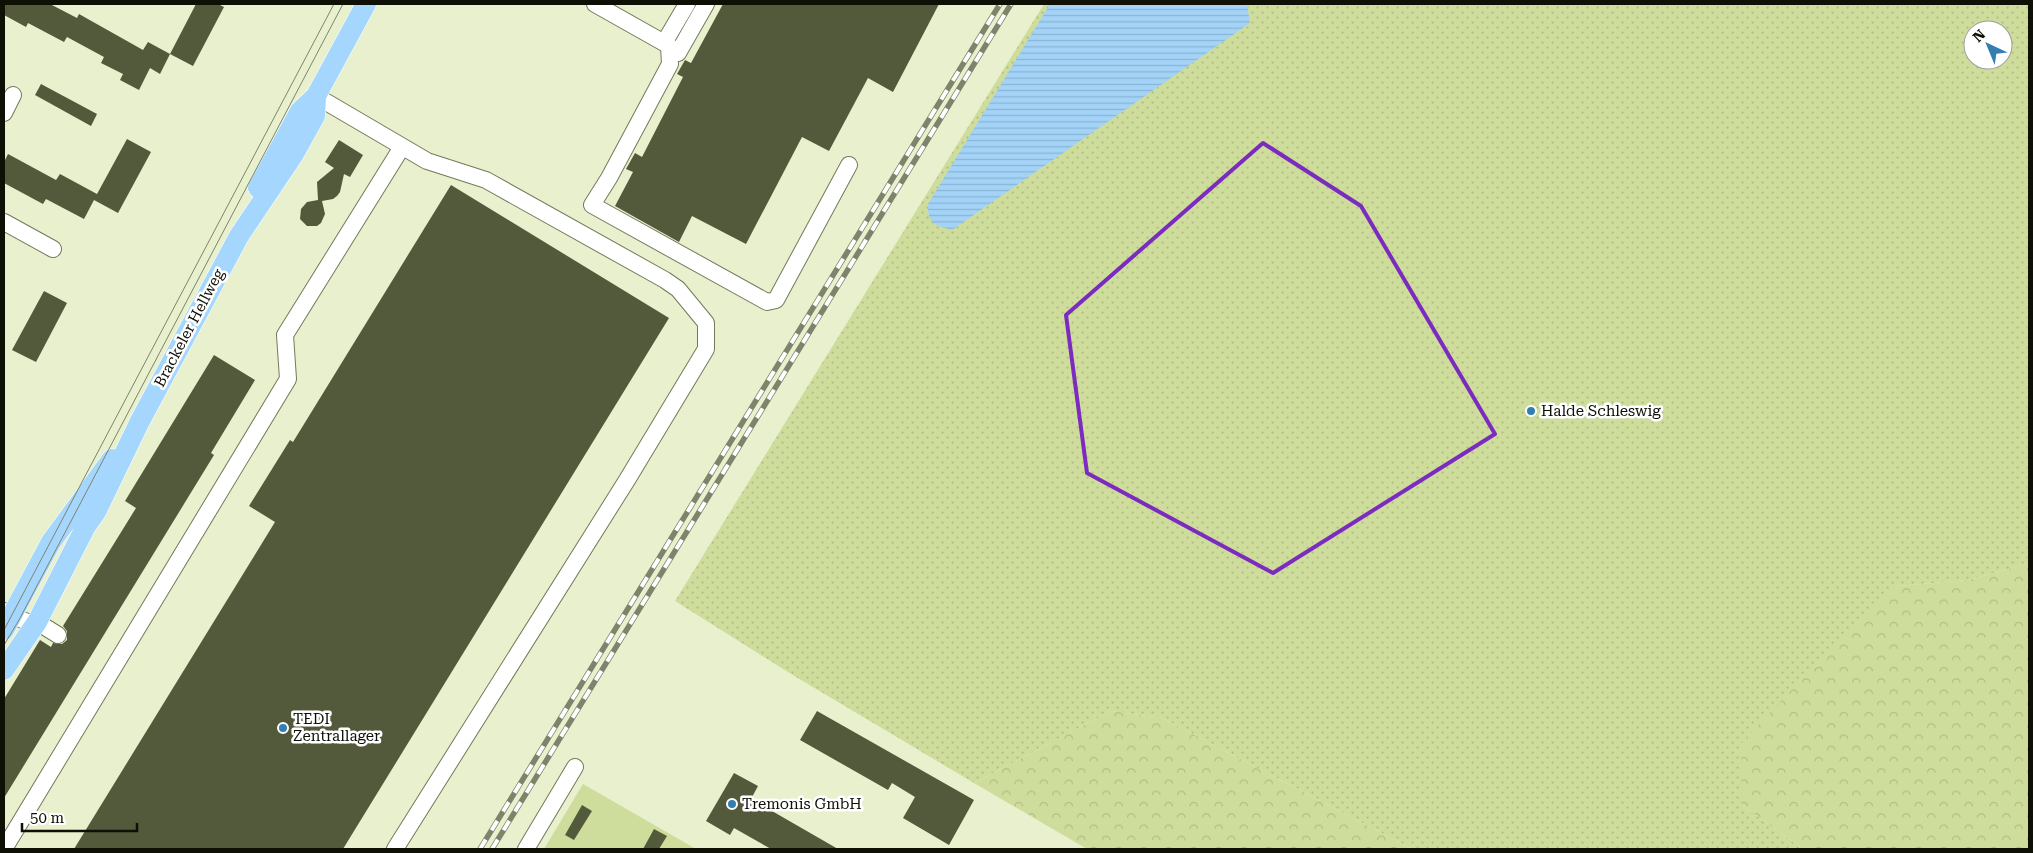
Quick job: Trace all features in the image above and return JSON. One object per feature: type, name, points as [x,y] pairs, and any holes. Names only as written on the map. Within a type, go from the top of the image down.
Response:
[{"type":"main road","name":"Brackeler Hellweg","points":[[4,670],[37,622],[86,526],[96,512],[140,421],[239,236],[247,209],[278,150],[300,111],[316,96],[366,4]]},
{"type":"main road","name":"Brackeler Hellweg","points":[[7,619],[51,542],[140,421]]},
{"type":"main road","name":"Brackeler Hellweg","points":[[86,526],[91,497],[97,479]]},
{"type":"street","points":[[595,4],[670,47]]},
{"type":"street","points":[[687,4],[670,47],[670,64],[609,178],[592,205],[767,302],[776,300],[849,165]]},
{"type":"street","points":[[670,47],[706,4]]},
{"type":"street","points":[[4,113],[13,95]]},
{"type":"street","points":[[316,96],[427,161],[486,180],[665,280],[678,289],[706,323],[706,349],[627,480],[395,849]]},
{"type":"street","points":[[4,849],[288,379],[285,335],[402,147]]},
{"type":"street","points":[[4,222],[54,250]]},
{"type":"street","points":[[7,619],[29,623],[37,622],[58,635]]},
{"type":"street","points":[[526,849],[575,767]]},
{"type":"highlighted area","points":[[1263,143],[1361,206],[1495,434],[1273,573],[1087,473],[1066,315]]},
{"type":"green space","points":[[1044,4],[2029,4],[2029,563],[1969,580],[1897,586],[1742,805],[1803,849],[1412,849],[1162,718],[1111,711],[974,783],[796,677],[675,601]]},
{"type":"green space","points":[[2029,563],[2029,849],[1803,849],[1742,805],[1741,744],[1833,645],[1897,586],[1969,580]]},
{"type":"green space","points":[[1111,711],[1162,718],[1412,849],[1087,849],[974,783]]},
{"type":"green space","points":[[583,784],[696,849],[544,849]]},
{"type":"water","points":[[1050,4],[1247,4],[1250,23],[952,230],[933,223],[929,216],[928,204]]},
{"type":"building","points":[[4,4],[50,4],[77,18],[79,14],[143,50],[148,42],[170,54],[160,74],[150,68],[139,90],[120,80],[123,74],[101,63],[104,57],[67,37],[64,42],[28,23],[26,27],[4,15]]},
{"type":"building","points":[[196,4],[218,4],[224,7],[193,66],[170,54]]},
{"type":"building","points":[[723,4],[939,4],[893,92],[868,78],[829,151],[802,137],[746,244],[692,216],[679,242],[615,206],[633,172],[626,169],[635,153],[642,157],[683,77],[677,74],[685,60],[691,63]]},
{"type":"building","points":[[41,84],[97,114],[91,126],[35,95]]},
{"type":"building","points":[[127,139],[151,152],[118,213],[94,200],[84,219],[46,199],[43,204],[4,183],[4,162],[8,154],[56,180],[60,174],[97,194]]},
{"type":"building","points":[[339,140],[363,155],[350,177],[344,174],[340,192],[337,196],[333,199],[322,201],[325,214],[321,223],[317,226],[307,226],[300,219],[301,209],[307,202],[318,200],[317,182],[334,168],[325,162]]},
{"type":"building","points":[[451,185],[669,318],[343,849],[74,849],[275,522],[249,506],[290,440],[293,442]]},
{"type":"building","points":[[44,291],[67,303],[36,362],[12,350]]},
{"type":"building","points":[[214,355],[255,380],[211,453],[214,455],[4,798],[4,699],[40,640],[51,647],[53,643],[62,644],[67,640],[67,631],[63,626],[136,508],[125,501]]},
{"type":"building","points":[[817,711],[974,800],[949,845],[903,818],[915,797],[892,783],[888,790],[800,740]]},
{"type":"building","points":[[734,773],[758,786],[751,799],[838,849],[771,849],[734,828],[730,835],[706,821]]},
{"type":"building","points":[[582,805],[592,811],[574,840],[565,835]]},
{"type":"building","points":[[654,829],[667,836],[659,849],[643,849]]},
{"type":"tram line","points":[[4,630],[334,4]]},
{"type":"tram line","points":[[4,645],[19,620],[343,4]]},
{"type":"railway","points":[[480,849],[1000,4]]},
{"type":"railway","points":[[492,849],[1011,4]]},
{"type":"place","name":"Halde Schleswig","points":[[1531,411]]},
{"type":"place","name":"TEDI Zentrallager","points":[[283,728]]},
{"type":"place","name":"Tremonis GmbH","points":[[732,804]]}]
